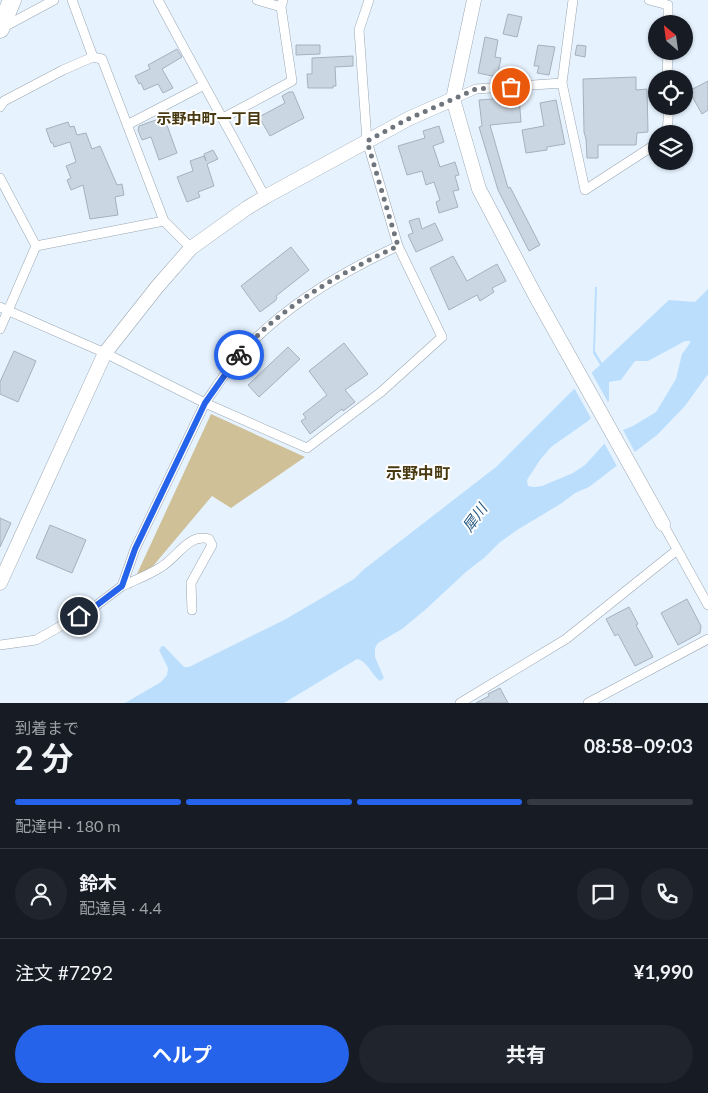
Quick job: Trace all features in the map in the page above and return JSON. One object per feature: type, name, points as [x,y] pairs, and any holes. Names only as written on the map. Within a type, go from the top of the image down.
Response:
[{"type":"highway","points":[[0,29],[12,0]]},
{"type":"street","points":[[0,29],[54,0]]},
{"type":"street","points":[[72,0],[93,57]]},
{"type":"street","points":[[158,0],[224,118],[265,197]]},
{"type":"street","points":[[224,118],[292,81],[282,4],[257,0]]},
{"type":"street","points":[[4,309],[105,353],[205,403],[307,448],[381,392],[442,336],[398,246],[367,141],[359,30],[369,0]]},
{"type":"street","points":[[474,0],[453,99],[478,189],[535,296],[708,604]]},
{"type":"street","points":[[573,0],[562,84],[585,190],[648,149]]},
{"type":"street","points":[[649,0],[669,2],[668,15]]},
{"type":"street","points":[[0,108],[4,101],[63,70],[93,57],[102,59],[164,221],[191,248]]},
{"type":"street","points":[[0,582],[105,353],[156,287],[191,248],[265,197],[408,119],[453,99],[476,89],[562,84]]},
{"type":"street","points":[[127,125],[204,85]]},
{"type":"street","points":[[0,178],[36,246]]},
{"type":"street","points":[[36,246],[164,221]]},
{"type":"street","points":[[0,329],[4,309],[36,246]]},
{"type":"street","points":[[122,586],[135,549],[205,403],[248,345],[276,320],[328,282],[398,246]]},
{"type":"street","points":[[0,645],[36,640],[93,608],[122,586],[163,566],[191,541],[202,537],[209,539],[212,545],[191,583],[192,610]]},
{"type":"street","points":[[460,703],[566,639],[677,550]]},
{"type":"street","points":[[588,703],[708,639]]},
{"type":"shaded area","points":[[211,414],[305,457],[231,508],[212,496],[148,572],[130,589]]},
{"type":"water","name":"犀川","points":[[595,287],[597,287],[595,351],[602,363],[669,300],[695,302],[708,289],[708,374],[685,406],[657,435],[589,487],[575,493],[499,543],[425,610],[402,629],[378,643],[375,648],[375,657],[384,678],[380,681],[364,662],[357,659],[284,703],[125,703],[161,682],[167,675],[168,668],[159,650],[160,647],[164,646],[184,667],[189,667],[286,619],[354,579],[496,467],[600,365],[593,353]],"holes":[[[685,341],[690,341],[682,354],[676,379],[656,412],[623,430],[605,443],[585,465],[573,473],[542,486],[528,486],[527,480],[551,447],[588,421],[609,401],[609,382],[621,380],[635,361],[648,361]]]},
{"type":"pier","points":[[590,370],[609,404],[592,420],[573,386]]},
{"type":"pier","points":[[622,428],[636,454],[618,468],[603,441]]},
{"type":"building","points":[[508,14],[522,17],[517,37],[503,34]]},
{"type":"building","points":[[485,37],[498,40],[495,57],[501,58],[497,77],[478,73]]},
{"type":"building","points":[[296,45],[320,45],[320,54],[296,55]]},
{"type":"building","points":[[538,45],[555,47],[549,75],[537,73],[539,66],[534,66]]},
{"type":"building","points":[[577,45],[586,46],[585,57],[575,55]]},
{"type":"building","points":[[177,49],[182,57],[162,69],[173,88],[163,93],[158,84],[144,90],[135,76],[150,69],[148,65]]},
{"type":"building","points":[[353,56],[353,66],[335,67],[336,86],[333,86],[333,88],[308,88],[307,74],[312,74],[312,58]]},
{"type":"building","points":[[636,77],[636,90],[647,89],[648,132],[637,133],[636,145],[598,145],[598,158],[587,158],[584,132],[583,79]]},
{"type":"building","points":[[708,81],[708,110],[702,114],[693,98],[693,89]]},
{"type":"building","points":[[293,92],[304,118],[270,136],[259,117],[285,103],[282,96]]},
{"type":"building","points":[[519,97],[521,122],[490,125],[508,188],[510,187],[540,245],[529,251],[498,190],[479,127],[482,126],[479,100]]},
{"type":"building","points":[[556,100],[565,144],[547,147],[547,150],[526,153],[522,130],[544,126],[540,103]]},
{"type":"building","points":[[164,117],[177,153],[159,160],[151,137],[142,140],[138,130],[139,126]]},
{"type":"building","points":[[68,122],[70,127],[74,126],[77,135],[86,133],[92,149],[100,146],[117,185],[122,184],[124,195],[115,197],[118,215],[90,219],[83,185],[71,190],[67,180],[71,178],[66,166],[76,162],[70,142],[54,147],[46,129]]},
{"type":"building","points":[[439,126],[444,142],[433,146],[440,167],[455,162],[459,175],[455,176],[459,190],[453,191],[458,207],[439,213],[436,202],[440,200],[434,182],[426,185],[422,171],[407,175],[398,146],[425,138],[423,131]]},
{"type":"building","points":[[213,150],[218,159],[207,164],[214,186],[198,192],[200,197],[187,202],[177,177],[193,171],[190,161],[204,156],[206,161],[204,154]]},
{"type":"building","points":[[419,218],[422,229],[435,223],[443,240],[416,252],[408,235],[413,233],[409,221]]},
{"type":"building","points":[[291,247],[309,270],[276,296],[275,301],[260,312],[241,286]]},
{"type":"building","points":[[453,256],[467,281],[497,264],[506,281],[492,288],[494,292],[480,301],[477,295],[449,310],[430,268]]},
{"type":"building","points":[[344,343],[368,374],[345,390],[355,402],[343,411],[342,409],[310,434],[301,421],[306,418],[303,414],[327,395],[309,371]]},
{"type":"building","points":[[288,347],[300,359],[259,397],[248,385]]},
{"type":"building","points":[[14,351],[36,361],[18,402],[0,394],[0,382]]},
{"type":"building","points":[[0,518],[11,523],[0,547]]},
{"type":"building","points":[[50,525],[86,540],[72,573],[36,558]]},
{"type":"building","points":[[687,599],[701,626],[700,633],[678,645],[661,613]]},
{"type":"building","points":[[629,607],[653,657],[635,666],[618,634],[615,636],[606,619]]},
{"type":"building","points":[[500,688],[508,703],[476,703],[489,696],[488,694]]},
{"type":"way so far","points":[[239,355],[276,320],[328,282],[398,246],[367,141],[408,119],[476,89],[511,87]]},
{"type":"district","name":"示野中町一丁目","points":[[209,119]]},
{"type":"district","name":"示野中町","points":[[418,473]]},
{"type":"route","points":[[79,616],[122,586],[135,549],[205,403],[239,355]]}]
